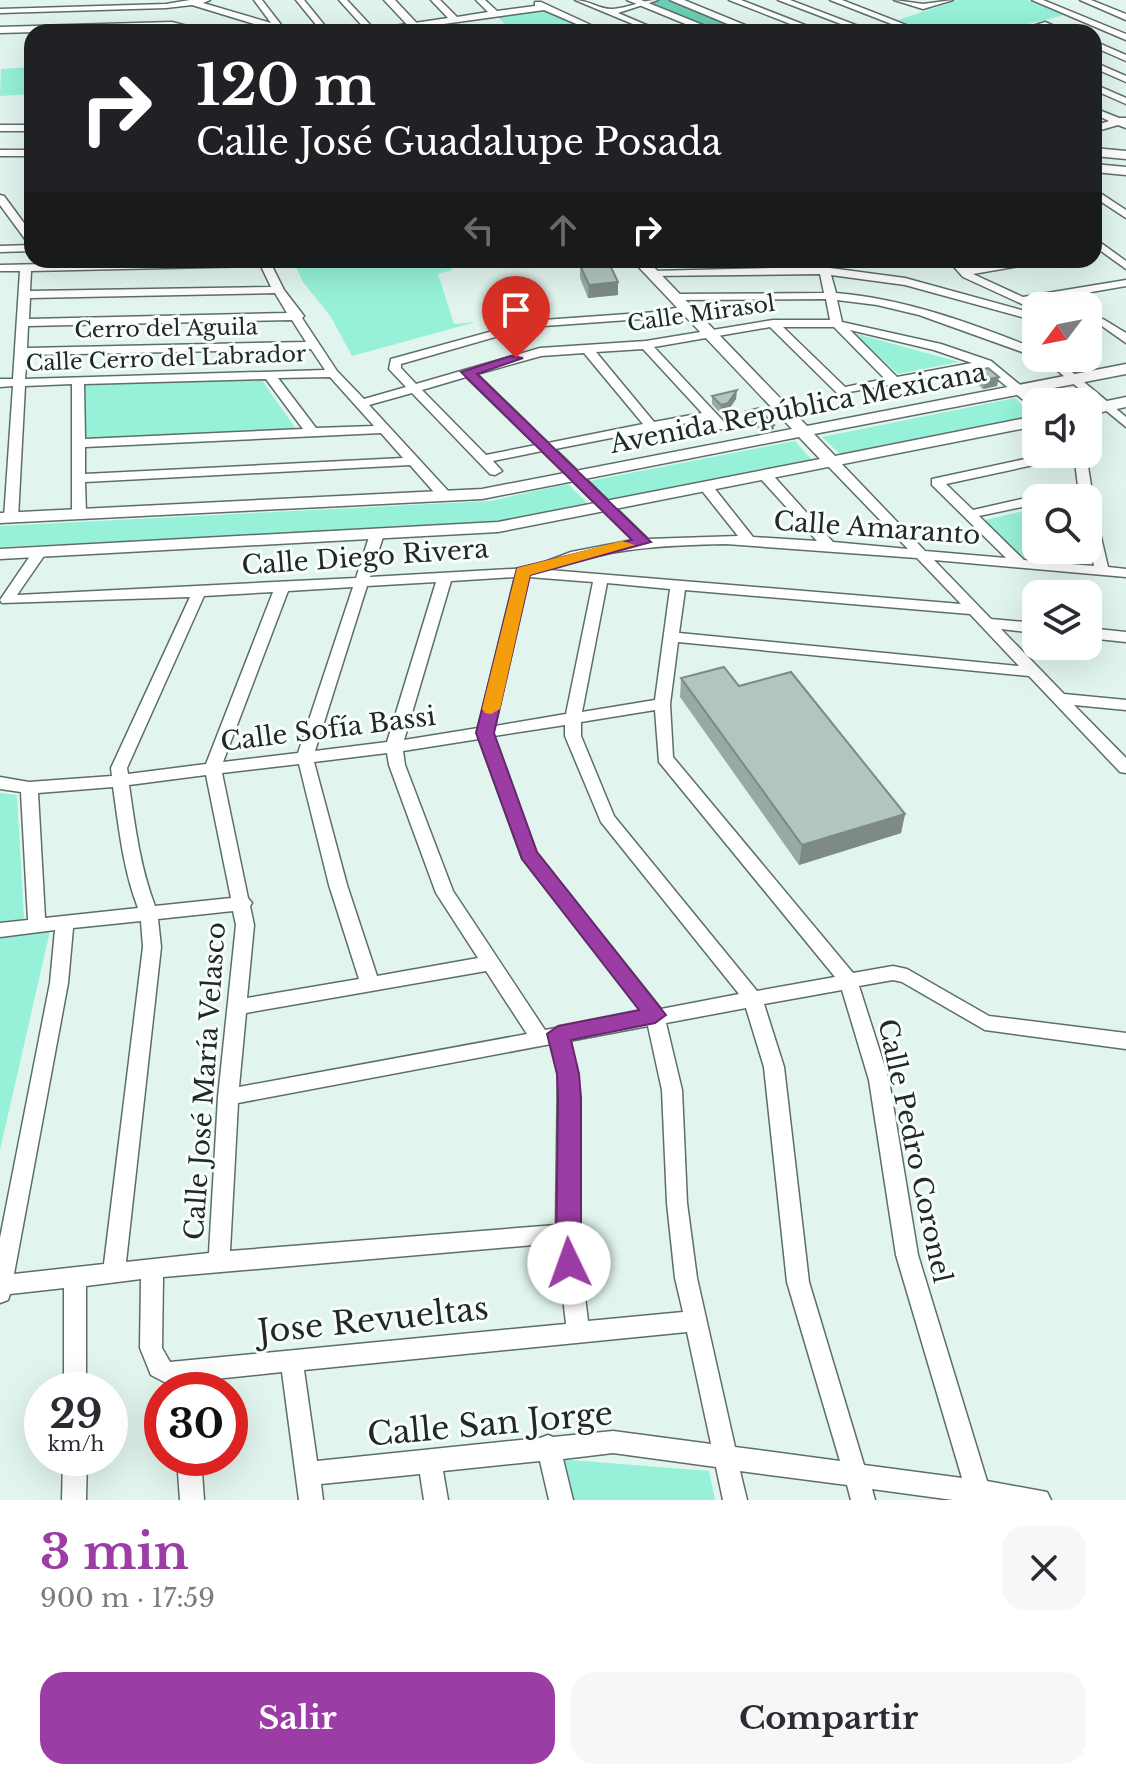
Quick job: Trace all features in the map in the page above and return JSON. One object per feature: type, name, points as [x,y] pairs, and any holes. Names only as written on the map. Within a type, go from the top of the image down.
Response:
[{"type":"main road","points":[[389,0],[412,24]]},
{"type":"main road","points":[[645,3],[675,1],[736,24]]},
{"type":"main road","points":[[645,3],[696,24]]},
{"type":"main road","points":[[1102,153],[1126,155]]},
{"type":"main road","points":[[1102,169],[1126,171]]},
{"type":"main road","points":[[646,268],[832,462]]},
{"type":"main road","name":"Avenida República Mexicana","points":[[5,518],[482,494],[1126,369]]},
{"type":"main road","points":[[1102,407],[1126,402]]},
{"type":"main road","points":[[0,554],[498,527],[1022,424]]},
{"type":"street","points":[[39,10],[43,0]]},
{"type":"street","points":[[24,31],[2,32],[4,11],[159,6],[206,0]]},
{"type":"street","points":[[258,0],[276,24]]},
{"type":"street","points":[[300,0],[320,24]]},
{"type":"street","points":[[343,0],[363,24]]},
{"type":"street","points":[[435,0],[455,20]]},
{"type":"street","points":[[480,0],[495,14]]},
{"type":"street","points":[[528,0],[584,24]]},
{"type":"street","points":[[579,0],[639,24]]},
{"type":"street","points":[[733,0],[798,24]]},
{"type":"street","points":[[782,0],[848,24]]},
{"type":"street","points":[[834,0],[898,24]]},
{"type":"street","points":[[898,0],[923,7],[949,0]]},
{"type":"street","points":[[1036,0],[1094,24]]},
{"type":"street","points":[[1084,0],[1126,17]]},
{"type":"street","points":[[194,2],[264,24]]},
{"type":"street","points":[[575,20],[645,3]]},
{"type":"street","points":[[159,6],[161,24]]},
{"type":"street","points":[[438,24],[544,7]]},
{"type":"street","points":[[1102,27],[1126,37]]},
{"type":"street","points":[[1102,48],[1126,58]]},
{"type":"street","points":[[1102,68],[1126,79]]},
{"type":"street","points":[[1102,90],[1126,101]]},
{"type":"street","points":[[1102,114],[1123,122]]},
{"type":"street","points":[[1102,127],[1123,122]]},
{"type":"street","points":[[0,128],[24,128]]},
{"type":"street","points":[[0,153],[24,153]]},
{"type":"street","points":[[0,198],[24,230]]},
{"type":"street","points":[[1102,198],[1126,215]]},
{"type":"street","points":[[1102,246],[1126,245]]},
{"type":"street","points":[[0,249],[24,248]]},
{"type":"street","points":[[1102,249],[1126,266]]},
{"type":"street","points":[[0,268],[26,268],[5,518]]},
{"type":"street","points":[[274,268],[278,290],[333,373],[445,496]]},
{"type":"street","points":[[721,268],[725,272]]},
{"type":"street","points":[[776,268],[779,271]]},
{"type":"street","points":[[652,274],[802,268]]},
{"type":"street","points":[[825,268],[837,324],[894,381]]},
{"type":"street","points":[[838,268],[1022,314]]},
{"type":"street","points":[[959,268],[1022,300]]},
{"type":"street","points":[[962,272],[987,268]]},
{"type":"street","points":[[1085,292],[1126,283]]},
{"type":"street","points":[[23,295],[278,290]]},
{"type":"street","points":[[495,471],[413,388],[394,364],[401,359],[537,318],[644,316],[680,303],[831,296],[869,300],[941,318],[1022,348]]},
{"type":"street","points":[[21,323],[298,316]]},
{"type":"street","points":[[537,318],[540,352]]},
{"type":"street","points":[[1103,322],[1126,339]]},
{"type":"street","points":[[773,323],[842,391],[987,364]]},
{"type":"street","name":"Calle Mirasol","points":[[360,404],[540,352],[646,345],[773,323],[837,324],[916,341],[987,364],[1021,391]]},
{"type":"street","name":"Cerro del Aguila","points":[[19,352],[315,345]]},
{"type":"street","points":[[646,345],[721,426]]},
{"type":"street","points":[[587,349],[651,426]]},
{"type":"street","points":[[468,372],[643,542]]},
{"type":"street","points":[[1065,372],[1126,423]]},
{"type":"street","name":"Calle Cerro del Labrador","points":[[0,383],[333,373]]},
{"type":"street","points":[[269,375],[312,432]]},
{"type":"street","points":[[78,379],[79,514]]},
{"type":"street","points":[[483,459],[710,415]]},
{"type":"street","points":[[80,443],[383,429]]},
{"type":"street","points":[[80,478],[412,461]]},
{"type":"street","points":[[832,462],[1126,768]]},
{"type":"street","points":[[1019,563],[937,482],[1022,464]]},
{"type":"street","points":[[765,475],[827,543]]},
{"type":"street","points":[[706,487],[751,543]]},
{"type":"street","points":[[971,514],[1022,503]]},
{"type":"street","points":[[370,983],[338,885],[305,757],[377,534]]},
{"type":"street","name":"Calle Amaranto","points":[[528,572],[571,557],[643,542],[827,543],[1126,573]]},
{"type":"street","name":"Calle Diego Rivera","points":[[39,553],[7,600],[528,572],[974,610]]},
{"type":"street","points":[[1101,564],[1102,570]]},
{"type":"street","points":[[528,572],[485,733],[528,854],[655,1015],[672,1090],[681,1242],[735,1500]]},
{"type":"street","points":[[445,576],[394,747],[406,795],[436,876],[491,963],[549,1036],[568,1074],[566,1233],[578,1331]]},
{"type":"street","points":[[601,578],[573,717],[573,736],[607,818],[753,999],[774,1067],[798,1282],[863,1500]]},
{"type":"street","points":[[213,768],[283,585]]},
{"type":"street","name":"Calle Pedro Coronel","points":[[678,585],[662,704],[662,746],[668,763],[848,980],[879,1080],[907,1255],[980,1497]]},
{"type":"street","points":[[114,1272],[152,947],[149,913],[137,882],[119,768],[199,592]]},
{"type":"street","points":[[987,623],[1022,627]]},
{"type":"street","points":[[1102,634],[1126,637]]},
{"type":"street","points":[[670,637],[1033,672]]},
{"type":"street","points":[[1057,698],[1126,705]]},
{"type":"street","name":"Calle Sofía Bassi","points":[[0,783],[29,788],[119,780],[394,747],[662,704]]},
{"type":"street","name":"Calle José María Velasco","points":[[213,768],[243,903],[245,953],[228,1097],[219,1261]]},
{"type":"street","points":[[29,788],[37,926]]},
{"type":"street","points":[[0,930],[243,903]]},
{"type":"street","points":[[65,923],[59,983],[2,1289],[75,1277],[219,1261],[566,1233]]},
{"type":"street","points":[[239,1007],[491,963]]},
{"type":"street","points":[[228,1097],[848,980],[903,975],[985,1023],[1126,1041]]},
{"type":"street","name":"Jose Revueltas","points":[[152,1269],[151,1348],[159,1368],[181,1372],[696,1321]]},
{"type":"street","points":[[75,1277],[75,1372]]},
{"type":"street","points":[[292,1361],[311,1500]]},
{"type":"street","name":"Calle San Jorge","points":[[307,1474],[548,1446],[613,1442],[980,1497],[1039,1500]]},
{"type":"street","points":[[548,1446],[561,1500]]},
{"type":"street","points":[[429,1461],[436,1500]]},
{"type":"street","points":[[74,1500],[75,1476]]},
{"type":"street","points":[[190,1476],[192,1500]]},
{"type":"shaded area","points":[[632,0],[675,0],[736,24],[694,24]]},
{"type":"shaded area","points":[[958,0],[1027,0],[1064,15],[1026,24],[910,24],[898,20]]},
{"type":"shaded area","points":[[543,9],[578,24],[505,24],[496,15]]},
{"type":"shaded area","points":[[24,68],[24,94],[0,96],[1,69]]},
{"type":"shaded area","points":[[296,268],[452,268],[438,274],[454,324],[476,322],[352,356],[331,317],[303,282]]},
{"type":"shaded area","points":[[853,333],[959,362],[898,374]]},
{"type":"shaded area","points":[[261,379],[296,429],[84,439],[84,383]]},
{"type":"shaded area","points":[[1015,398],[1022,405],[1022,418],[840,454],[822,437]]},
{"type":"shaded area","points":[[795,441],[812,460],[604,501],[584,482]]},
{"type":"shaded area","points":[[568,484],[589,505],[492,525],[0,547],[0,526],[490,501]]},
{"type":"shaded area","points":[[1022,511],[1022,555],[985,520]]},
{"type":"shaded area","points":[[0,793],[17,795],[24,919],[0,922]]},
{"type":"shaded area","points":[[50,931],[0,1150],[0,938]]},
{"type":"shaded area","points":[[558,1459],[709,1471],[715,1500],[568,1500]]},
{"type":"building","points":[[581,268],[611,268],[618,282],[589,285]]},
{"type":"building","points":[[988,368],[999,377],[985,380],[975,371]]},
{"type":"building","points":[[737,390],[728,403],[721,405],[712,396]]},
{"type":"building","points":[[758,408],[774,425],[761,428],[746,411]]},
{"type":"building","points":[[724,667],[739,686],[791,672],[905,814],[802,845],[681,678]]},
{"type":"slow traffic","points":[[491,709],[523,572],[532,572],[571,557],[628,545]]},
{"type":"route","points":[[516,358],[468,372],[643,542],[571,557],[532,572],[523,572],[485,733],[534,864],[655,1015],[558,1034],[568,1074],[570,1098],[566,1233],[569,1263]]}]
